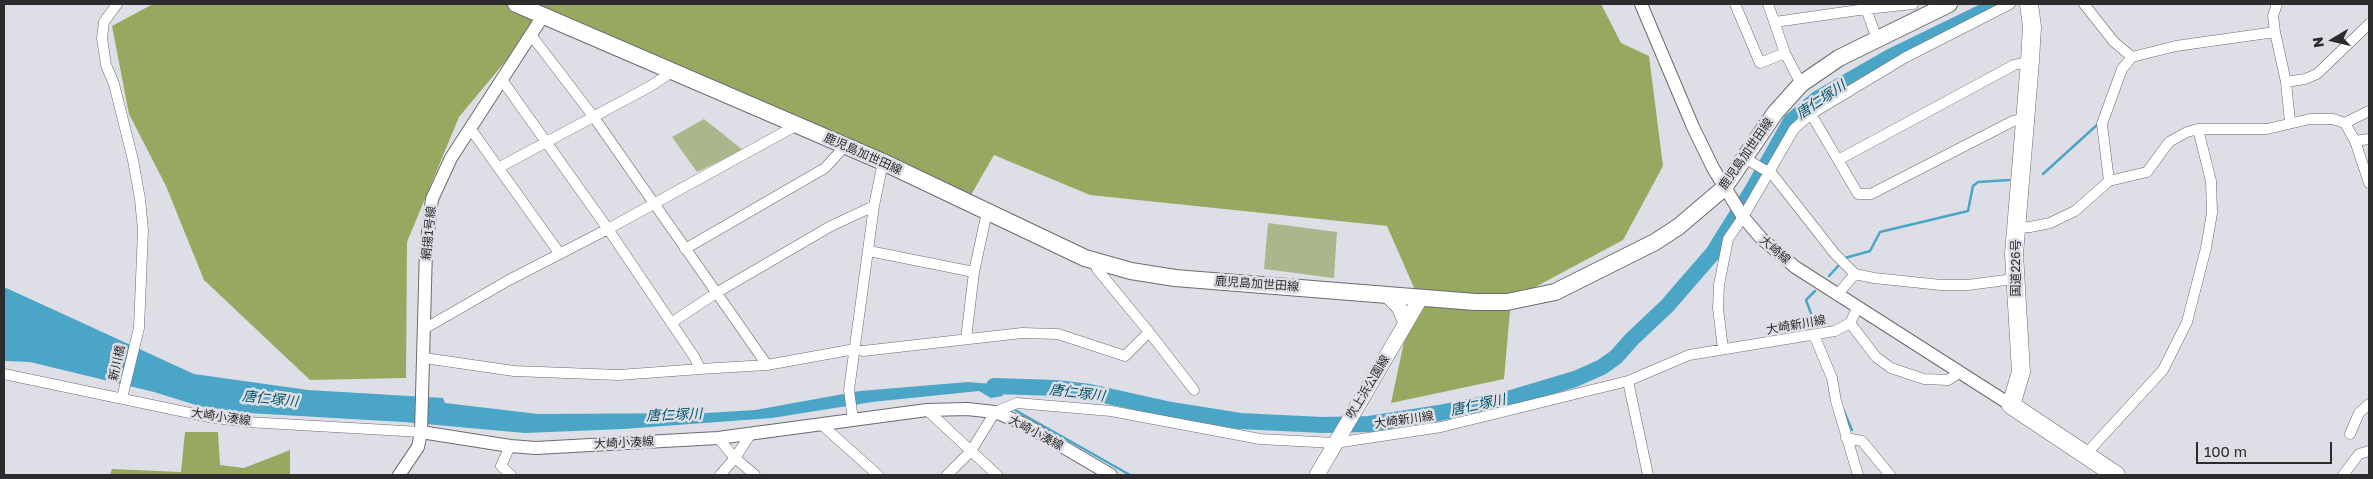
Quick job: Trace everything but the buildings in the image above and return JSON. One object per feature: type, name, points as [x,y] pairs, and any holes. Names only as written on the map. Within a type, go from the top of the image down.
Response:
[{"type":"highway","name":"国道226号","points":[[2011,405],[2020,372],[2014,279],[2032,27],[2030,4]]},
{"type":"highway","points":[[2011,405],[2116,475]]},
{"type":"main road","name":"鹿児島加世田線","points":[[516,4],[883,162],[1047,242],[1094,261],[1131,271],[1175,278],[1475,302],[1507,302],[1555,292],[1579,282],[1655,242],[1685,222],[1724,188],[1749,160],[1775,113],[1801,84],[1839,58],[1944,6]]},
{"type":"main road","points":[[1387,296],[1399,307],[1406,323]]},
{"type":"main road","name":"吹上浜公園線","points":[[1317,475],[1420,299]]},
{"type":"street","name":"新川橋","points":[[118,4],[104,22],[102,38],[106,65],[114,84],[129,141],[140,199],[143,230],[139,328],[123,395]]},
{"type":"street","name":"大崎線","points":[[1641,4],[1693,127],[1724,188],[1742,216],[1774,251],[1837,295],[2011,405]]},
{"type":"street","points":[[1735,4],[1760,63],[1785,53]]},
{"type":"street","points":[[1768,4],[1785,53],[1801,84]]},
{"type":"street","points":[[1775,22],[1913,4]]},
{"type":"street","points":[[1917,4],[1944,6]]},
{"type":"street","points":[[1724,349],[1718,308],[1718,285],[1728,239],[1794,129],[1811,114],[1906,56],[2010,4]]},
{"type":"street","points":[[2084,4],[2114,42],[2132,57]]},
{"type":"street","points":[[2277,4],[2273,16],[2286,82],[2290,122]]},
{"type":"street","points":[[1866,9],[1877,39]]},
{"type":"street","name":"網揚1号線","points":[[399,475],[418,447],[421,432],[426,249],[432,199],[442,173],[543,16]]},
{"type":"street","points":[[2286,82],[2305,79],[2317,74],[2369,24]]},
{"type":"street","points":[[2109,181],[2102,124],[2122,69],[2132,57],[2176,46],[2275,32]]},
{"type":"street","points":[[531,35],[593,116],[767,365]]},
{"type":"street","points":[[1838,160],[2014,65],[2030,61]]},
{"type":"street","points":[[498,168],[649,87],[666,76],[668,69]]},
{"type":"street","points":[[502,80],[608,229],[695,358],[700,369]]},
{"type":"street","points":[[2017,228],[2030,228],[2050,223],[2075,211],[2109,181],[2147,172],[2169,142],[2186,132],[2198,129],[2267,129],[2290,122],[2328,118],[2345,123],[2369,111]]},
{"type":"street","points":[[1811,114],[1858,194],[1871,194],[2013,121],[2025,119]]},
{"type":"street","points":[[2345,123],[2355,141],[2369,183]]},
{"type":"street","points":[[424,328],[797,125]]},
{"type":"street","points":[[470,128],[560,254]]},
{"type":"street","points":[[2085,456],[2163,370],[2187,322],[2206,248],[2212,214],[2211,181],[2198,129]]},
{"type":"street","points":[[2355,141],[2369,139]]},
{"type":"street","points":[[685,249],[825,168],[845,146]]},
{"type":"street","points":[[1749,160],[1768,171],[1835,254],[1855,274],[1941,286],[1968,285],[2014,279]]},
{"type":"street","points":[[852,414],[848,390],[874,206],[883,162]]},
{"type":"street","points":[[671,323],[716,293],[831,226],[874,206]]},
{"type":"street","points":[[966,339],[974,272],[987,212]]},
{"type":"street","points":[[869,252],[974,272]]},
{"type":"street","points":[[1094,261],[1098,270],[1194,390]]},
{"type":"street","points":[[1837,295],[1855,274]]},
{"type":"street","points":[[1858,307],[1850,322],[1876,357],[1891,368],[1924,379],[1948,380],[1959,373]]},
{"type":"street","name":"大崎新川線","points":[[995,412],[1017,403],[1059,406],[1111,412],[1260,439],[1337,439],[1441,427],[1628,381],[1689,356],[1835,331],[1850,322]]},
{"type":"street","points":[[424,358],[514,371],[619,375],[767,365],[854,349],[863,351],[1022,333],[1058,334],[1125,356],[1149,332]]},
{"type":"street","points":[[1814,335],[1832,378],[1846,438],[1858,475]]},
{"type":"street","name":"大崎小湊線","points":[[4,374],[123,395],[200,415],[247,422],[421,432],[510,446],[546,447],[718,438],[821,424],[852,414],[967,408],[995,412],[1024,424],[1111,475]]},
{"type":"street","points":[[1628,381],[1648,475]]},
{"type":"street","points":[[2350,434],[2359,413],[2369,404]]},
{"type":"street","points":[[927,410],[997,475]]},
{"type":"street","points":[[947,475],[971,451],[995,412]]},
{"type":"street","points":[[821,424],[878,475]]},
{"type":"street","points":[[720,475],[735,458],[750,435]]},
{"type":"street","points":[[718,438],[735,458],[755,475]]},
{"type":"street","points":[[1846,438],[1862,441],[1890,475]]},
{"type":"street","points":[[510,446],[501,466],[511,475]]},
{"type":"street","points":[[2343,475],[2359,454],[2369,451]]},
{"type":"green space","points":[[153,4],[1601,4],[1621,43],[1649,56],[1663,166],[1623,240],[1511,300],[1504,379],[1391,403],[1415,290],[1387,226],[1090,195],[994,155],[971,195],[543,16],[459,117],[407,242],[406,378],[310,380],[204,280],[166,186],[129,114],[112,26]]},
{"type":"green space","points":[[704,119],[743,150],[697,172],[672,137]]},
{"type":"green space","points":[[1268,223],[1337,232],[1334,278],[1264,269]]},
{"type":"green space","points":[[185,432],[218,432],[220,465],[244,468],[290,450],[290,475],[110,475],[112,469],[181,472]]},
{"type":"water","points":[[4,287],[194,374],[308,390],[443,398],[445,403],[538,414],[706,413],[755,410],[860,391],[968,382],[1016,386],[1002,392],[1003,396],[991,398],[979,391],[872,402],[772,418],[623,429],[525,433],[403,422],[248,413],[199,406],[154,392],[30,362],[4,361]]},
{"type":"waterway","name":"唐仁塚川","points":[[994,386],[1056,388],[1090,392],[1171,410],[1240,421],[1323,425],[1369,424],[1439,413],[1508,399],[1575,379],[1602,367],[1616,357],[1667,306],[1713,253],[1753,189],[1791,121],[1817,99],[1890,57],[1999,4]]},
{"type":"waterway","points":[[2043,174],[2098,124]]},
{"type":"waterway","points":[[1845,258],[1870,251],[1880,232],[1968,211],[1973,186],[1978,182],[2009,180]]},
{"type":"waterway","points":[[1829,276],[1840,264]]},
{"type":"waterway","points":[[1815,291],[1806,300],[1816,327]]},
{"type":"waterway","points":[[1843,409],[1852,430]]},
{"type":"waterway","points":[[1015,410],[1130,475]]}]
